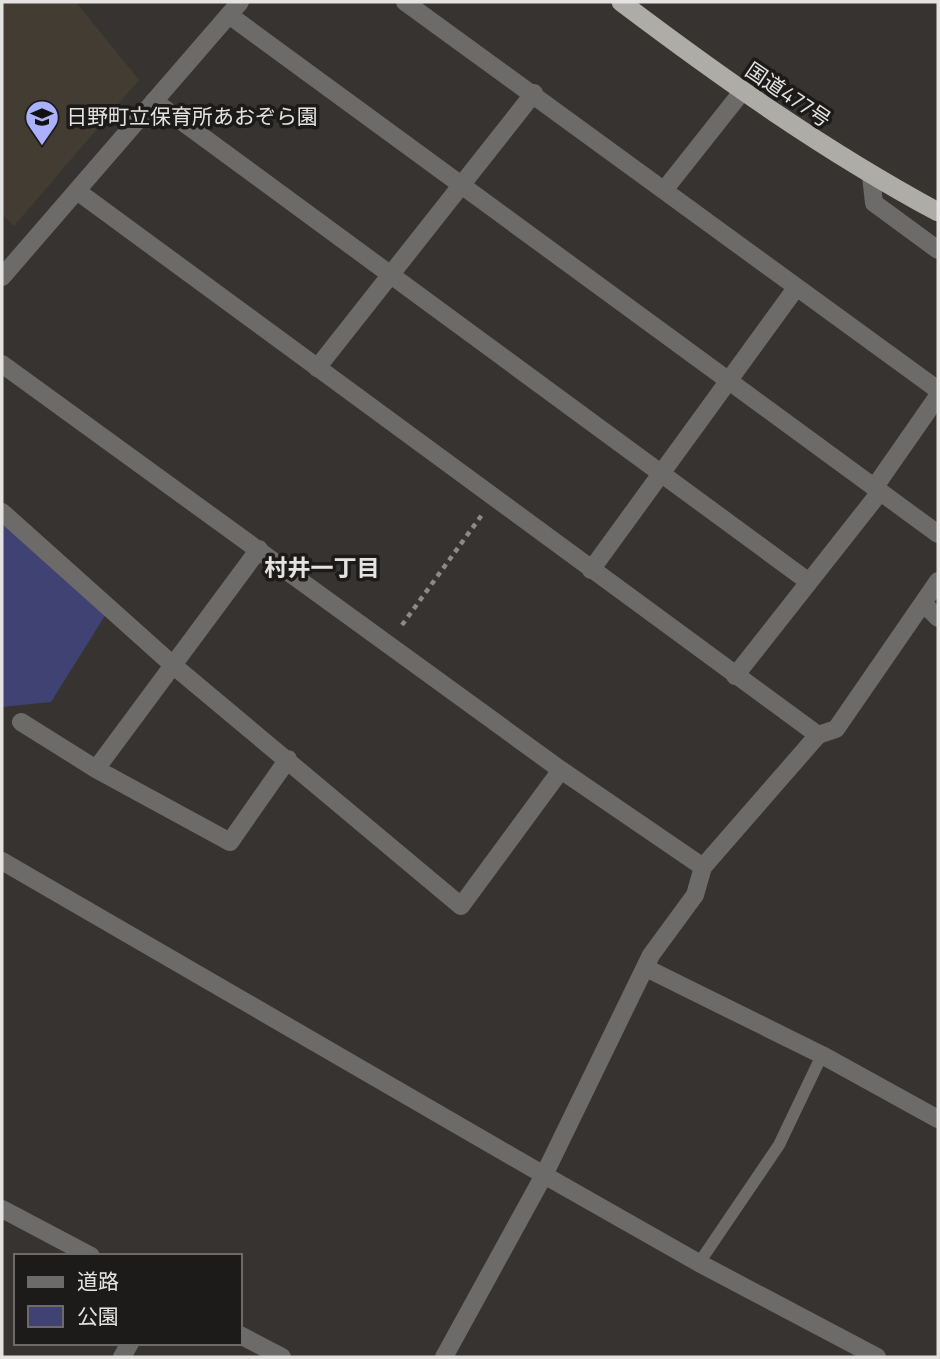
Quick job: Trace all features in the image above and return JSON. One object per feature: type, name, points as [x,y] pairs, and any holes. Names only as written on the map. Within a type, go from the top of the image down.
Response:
[{"type":"highway","name":"国道477号","points":[[621,2],[741,93],[871,176],[938,212]]},
{"type":"street","points":[[405,2],[534,93],[938,390]]},
{"type":"street","points":[[2,277],[234,8],[463,184],[938,534]]},
{"type":"street","points":[[317,368],[534,93]]},
{"type":"street","points":[[665,189],[741,93]]},
{"type":"street","points":[[154,101],[809,582]]},
{"type":"street","points":[[871,176],[874,203],[938,250]]},
{"type":"street","points":[[78,191],[818,735]]},
{"type":"street","points":[[591,570],[796,288]]},
{"type":"street","points":[[2,365],[561,770],[702,867]]},
{"type":"street","points":[[735,676],[877,490],[938,396]]},
{"type":"street","points":[[2,512],[174,666],[461,906],[561,770]]},
{"type":"street","points":[[96,769],[259,550]]},
{"type":"street","points":[[444,1357],[544,1175],[659,943],[688,909],[695,895],[702,867],[818,735],[836,729],[938,581]]},
{"type":"street","points":[[923,603],[938,618]]},
{"type":"street","points":[[21,722],[96,769],[230,842],[288,759]]},
{"type":"street","points":[[2,861],[699,1263],[876,1357]]},
{"type":"street","points":[[646,968],[822,1055],[938,1119]]},
{"type":"street","points":[[2,1209],[87,1254]]},
{"type":"street","points":[[242,1336],[282,1357]]},
{"type":"lane","points":[[699,1263],[779,1145],[822,1055]]},
{"type":"path","points":[[402,625],[494,498]]},
{"type":"shaded area","name":"日野町立保育所あおぞら園","points":[[2,2],[76,2],[139,80],[14,226],[2,214]]},
{"type":"green space","points":[[2,524],[106,614],[51,702],[2,707]]},
{"type":"place","name":"日野町立保育所あおぞら園","points":[[42,147]]},
{"type":"district","name":"村井一丁目","points":[[322,568]]}]
